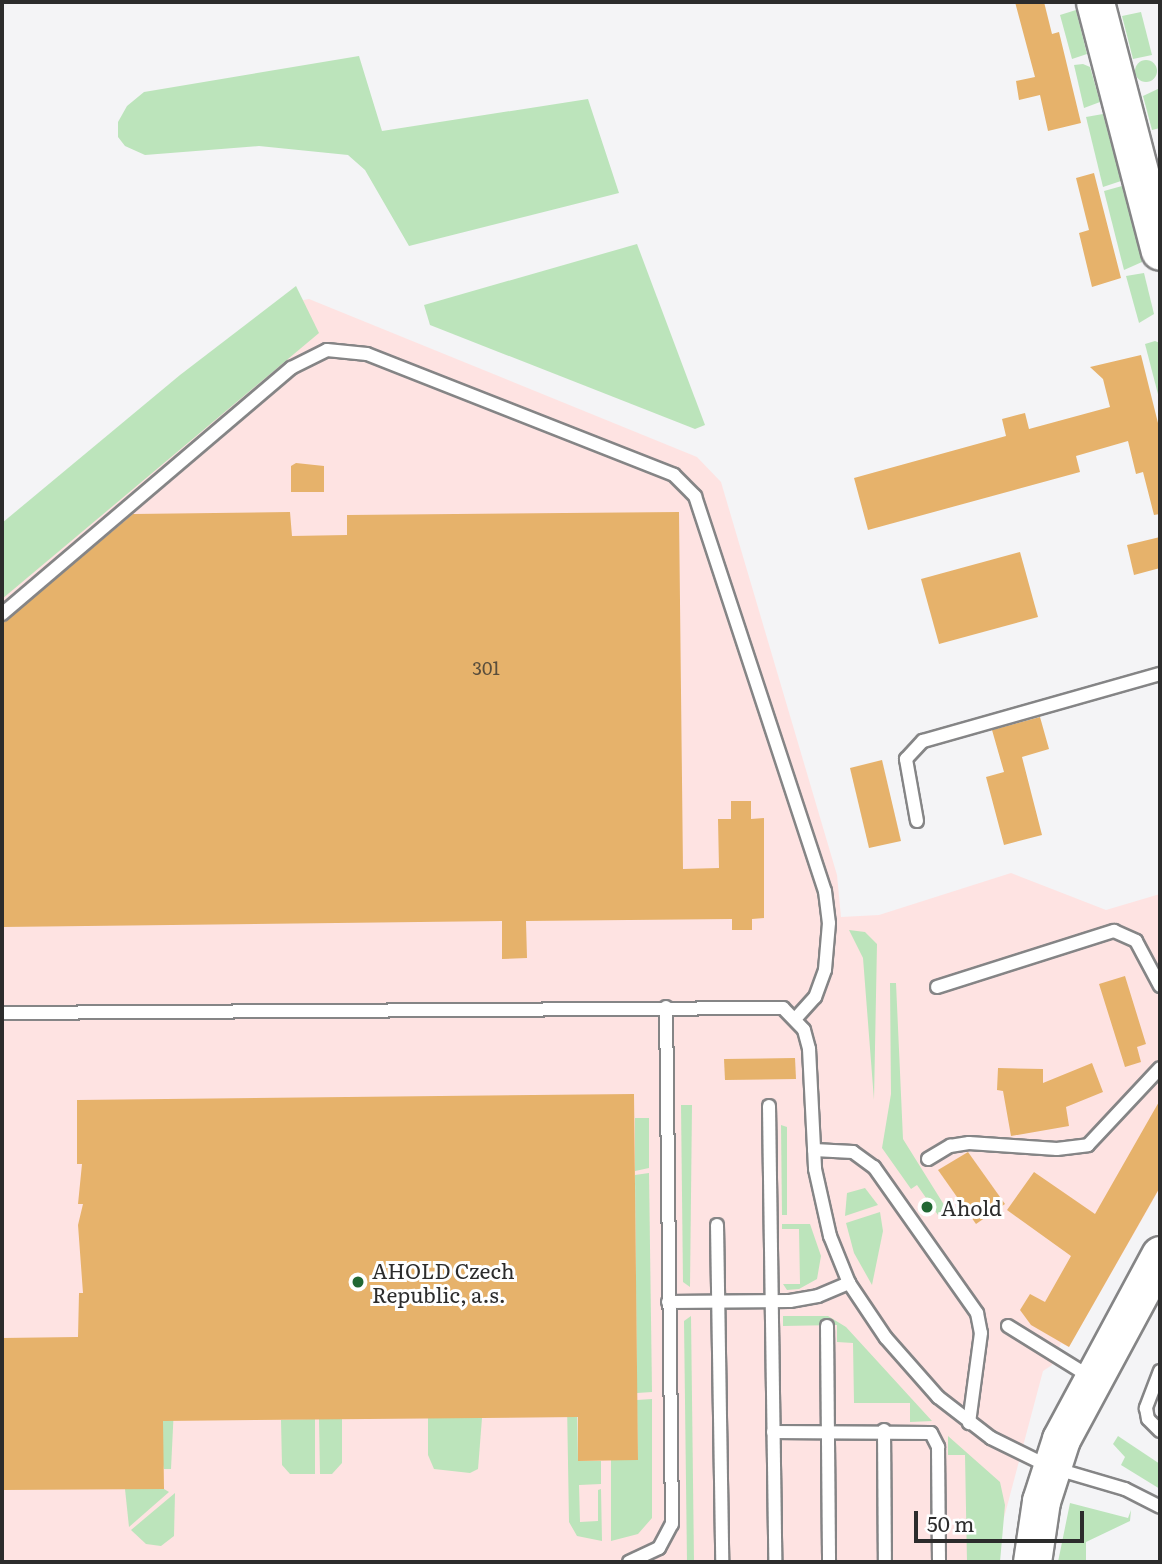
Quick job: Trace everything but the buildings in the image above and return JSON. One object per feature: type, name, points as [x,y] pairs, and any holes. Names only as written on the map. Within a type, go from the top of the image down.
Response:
[{"type":"main road","points":[[1095,2],[1155,211],[1160,251]]},
{"type":"main road","points":[[1032,1562],[1050,1467],[1092,1378],[1160,1255]]},
{"type":"lane","points":[[2,614],[291,368],[327,350],[367,354],[674,475],[695,496],[825,891],[830,923],[825,970],[815,997],[796,1018]]},
{"type":"lane","points":[[916,821],[906,759],[923,741],[1160,674]]},
{"type":"lane","points":[[937,987],[1114,931],[1136,941],[1160,986]]},
{"type":"lane","points":[[629,1562],[659,1548],[672,1524],[666,1007]]},
{"type":"lane","points":[[2,1013],[771,1007],[796,1018],[809,1049],[814,1150],[825,1219],[849,1283],[903,1361],[969,1423],[1050,1467],[1125,1489],[1160,1507]]},
{"type":"lane","points":[[928,1159],[950,1146],[969,1143],[1057,1149],[1088,1145],[1160,1068]]},
{"type":"lane","points":[[769,1106],[775,1562]]},
{"type":"lane","points":[[814,1150],[853,1152],[874,1167],[977,1313],[981,1333],[969,1423]]},
{"type":"lane","points":[[717,1225],[722,1562]]},
{"type":"lane","points":[[668,1302],[772,1302],[818,1296],[849,1283]]},
{"type":"lane","points":[[827,1326],[829,1562]]},
{"type":"lane","points":[[1009,1326],[1092,1378]]},
{"type":"lane","points":[[1160,1371],[1146,1408],[1148,1419],[1160,1431]]},
{"type":"lane","points":[[884,1430],[885,1562]]},
{"type":"lane","points":[[773,1432],[927,1431],[937,1441],[939,1562]]},
{"type":"shaded area","points":[[309,299],[697,457],[721,482],[837,875],[841,917],[879,915],[1011,873],[1106,910],[1160,894],[1160,1188],[1069,1347],[1061,1343],[1052,1365],[1043,1371],[1001,1529],[997,1562],[2,1562],[2,561],[298,301]]},
{"type":"green space","points":[[1076,10],[1087,54],[1072,59],[1060,15]]},
{"type":"green space","points":[[1141,12],[1152,55],[1133,59],[1122,16]]},
{"type":"green space","points":[[359,56],[382,131],[588,99],[619,193],[409,246],[365,170],[348,155],[259,146],[145,155],[125,146],[118,137],[118,122],[127,106],[144,92]]},
{"type":"green space","points":[[1146,60],[1154,63],[1157,71],[1154,79],[1146,82],[1138,79],[1135,71],[1138,63]]},
{"type":"green space","points":[[1083,64],[1090,67],[1100,102],[1084,108],[1074,65]]},
{"type":"green space","points":[[1160,88],[1160,128],[1152,130],[1143,96]]},
{"type":"green space","points":[[1103,114],[1121,181],[1103,187],[1086,117]]},
{"type":"green space","points":[[1122,186],[1142,262],[1124,270],[1104,191]]},
{"type":"green space","points":[[637,244],[705,425],[695,429],[430,325],[424,305]]},
{"type":"green space","points":[[1144,273],[1154,314],[1139,323],[1126,276]]},
{"type":"green space","points":[[296,286],[319,333],[2,599],[2,523],[180,375]]},
{"type":"green space","points":[[1155,341],[1160,343],[1160,402],[1145,344]]},
{"type":"green space","points":[[849,930],[865,932],[877,944],[874,1100],[863,958]]},
{"type":"green space","points":[[890,983],[896,983],[903,1139],[946,1208],[938,1215],[917,1185],[911,1189],[882,1148],[891,1094]]},
{"type":"green space","points":[[681,1105],[692,1105],[690,1287],[683,1282]]},
{"type":"green space","points":[[635,1118],[649,1118],[649,1168],[635,1171]]},
{"type":"green space","points":[[781,1125],[787,1127],[787,1215],[782,1215]]},
{"type":"green space","points":[[649,1173],[652,1392],[637,1393],[635,1175]]},
{"type":"green space","points":[[865,1188],[878,1205],[845,1216],[847,1193]]},
{"type":"green space","points":[[880,1212],[883,1231],[872,1285],[854,1253],[846,1223]]},
{"type":"green space","points":[[782,1224],[810,1224],[821,1256],[817,1279],[799,1289],[787,1290],[783,1284],[800,1284],[799,1229],[782,1229]]},
{"type":"green space","points":[[691,1316],[694,1562],[687,1562],[684,1321]]},
{"type":"green space","points":[[783,1316],[828,1316],[846,1327],[932,1421],[910,1422],[910,1403],[854,1403],[853,1343],[837,1342],[837,1325],[783,1326]]},
{"type":"green space","points":[[652,1399],[652,1518],[638,1534],[611,1541],[611,1460],[638,1460],[637,1400]]},
{"type":"green space","points":[[567,1403],[577,1403],[578,1461],[601,1461],[601,1484],[579,1485],[580,1522],[598,1521],[598,1490],[601,1489],[602,1541],[577,1536],[569,1522]]},
{"type":"green space","points":[[149,1407],[174,1407],[171,1469],[164,1469]]},
{"type":"green space","points":[[428,1418],[482,1418],[478,1469],[470,1473],[434,1469],[428,1455]]},
{"type":"green space","points":[[315,1419],[315,1474],[290,1474],[282,1465],[281,1420]]},
{"type":"green space","points":[[319,1419],[342,1419],[342,1463],[332,1474],[320,1474]]},
{"type":"green space","points":[[948,1436],[1000,1482],[1005,1505],[1000,1562],[967,1562],[965,1455],[948,1455]]},
{"type":"green space","points":[[1118,1436],[1160,1464],[1160,1489],[1121,1465],[1125,1457],[1113,1444]]},
{"type":"green space","points":[[125,1489],[164,1489],[169,1492],[129,1527]]},
{"type":"green space","points":[[175,1493],[174,1536],[161,1546],[146,1544],[131,1530]]},
{"type":"green space","points":[[1070,1503],[1128,1518],[1131,1510],[1130,1521],[1086,1542],[1086,1562],[1058,1562]]},
{"type":"place","name":"Ahold","points":[[927,1207]]},
{"type":"place","name":"AHOLD Czech Republic, a.s.","points":[[358,1282]]}]
